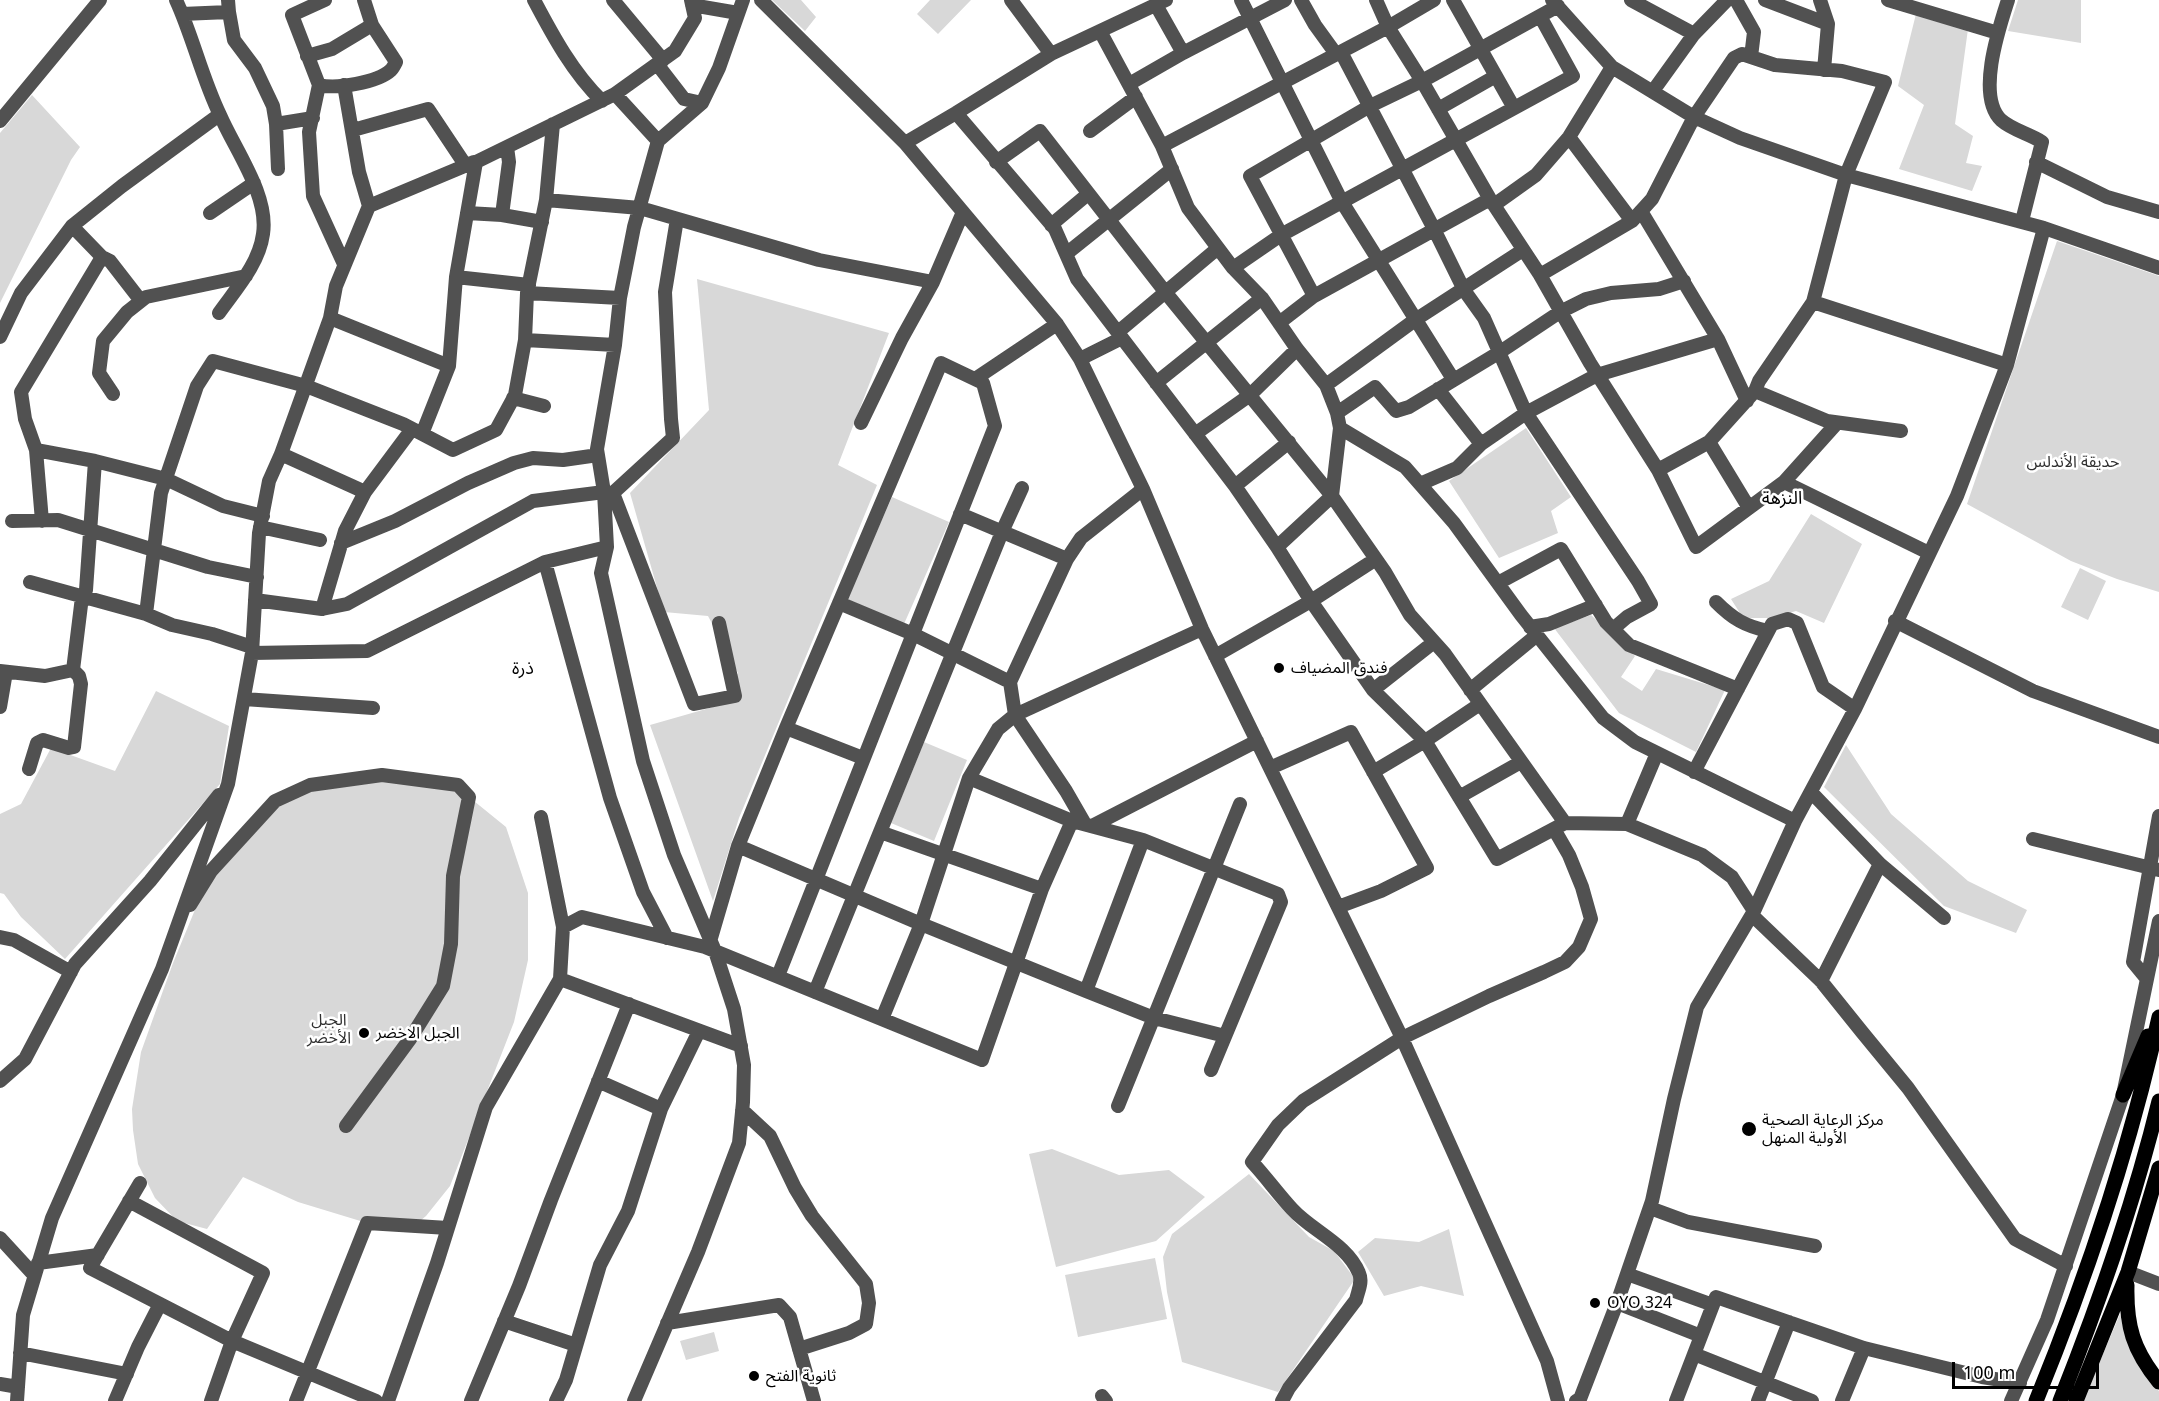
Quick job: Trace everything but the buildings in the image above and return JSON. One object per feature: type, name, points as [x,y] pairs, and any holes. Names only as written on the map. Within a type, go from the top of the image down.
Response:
[{"type":"main road","points":[[2123,1095],[2159,1008]]},
{"type":"main road","points":[[2036,1401],[2093,1252],[2129,1136],[2159,1017]]},
{"type":"main road","points":[[2060,1401],[2140,1176],[2159,1101]]},
{"type":"main road","points":[[2076,1401],[2128,1272],[2159,1168]]},
{"type":"main road","points":[[2128,1272],[2126,1304],[2133,1340],[2142,1360],[2159,1382]]},
{"type":"street","points":[[1,116],[100,0]]},
{"type":"street","points":[[176,0],[219,115],[254,183],[264,220],[263,236],[257,254],[246,276],[219,313]]},
{"type":"street","points":[[325,0],[292,15],[319,85],[309,132],[313,196],[344,264]]},
{"type":"street","points":[[319,85],[329,87],[372,80],[392,70],[396,62],[372,25],[364,0]]},
{"type":"street","points":[[534,0],[558,45],[587,87],[602,102]]},
{"type":"street","points":[[613,0],[660,62],[684,99],[702,103]]},
{"type":"street","points":[[761,0],[905,143],[1057,324],[1080,359],[1143,489],[1202,629],[1402,1038],[1547,1361],[1558,1401]]},
{"type":"street","points":[[1011,0],[1051,54]]},
{"type":"street","points":[[1241,0],[1342,202],[1453,379]]},
{"type":"street","points":[[1129,84],[1285,0]]},
{"type":"street","points":[[1300,0],[1315,25],[1339,53],[1370,106],[1464,290],[1484,318],[1526,413],[1638,581],[1650,604],[1627,616],[1613,629]]},
{"type":"street","points":[[1376,0],[1388,27],[1492,202],[1540,275],[1597,375],[1658,470],[1696,547],[1784,482],[1837,423]]},
{"type":"street","points":[[1162,147],[1388,27],[1414,5],[1434,0]]},
{"type":"street","points":[[1453,0],[1514,108]]},
{"type":"street","points":[[1631,0],[1655,6],[1694,34]]},
{"type":"street","points":[[1653,91],[1694,34],[1727,0]]},
{"type":"street","points":[[1737,0],[1754,32],[1751,57]]},
{"type":"street","points":[[1765,0],[1828,24]]},
{"type":"street","points":[[1820,0],[1828,24],[1824,70]]},
{"type":"street","points":[[1888,0],[1998,33]]},
{"type":"street","points":[[2008,0],[1993,48],[1990,86],[1994,110],[2003,122],[2042,142],[2022,221]]},
{"type":"street","points":[[369,206],[471,164],[615,94],[675,51],[695,18],[691,2],[741,7],[719,68],[702,103],[658,141],[634,227],[620,298],[615,345],[597,449],[609,493],[694,704],[735,696],[719,623]]},
{"type":"street","points":[[905,143],[1051,54],[1159,2],[1183,53]]},
{"type":"street","points":[[1314,296],[1250,176],[1370,106],[1422,81],[1540,16],[1555,3],[1612,67],[1694,117],[1740,138],[1846,175],[2022,221],[2159,268]]},
{"type":"street","points":[[182,14],[229,6],[234,40],[255,68],[273,106],[278,169]]},
{"type":"street","points":[[1233,268],[1281,235],[1573,76],[1540,16]]},
{"type":"street","points":[[307,56],[332,49],[372,25]]},
{"type":"street","points":[[1100,31],[1162,147],[1188,208],[1233,268],[1262,298],[1326,386],[1337,413],[1340,428],[1332,496],[1277,546]]},
{"type":"street","points":[[1540,275],[1637,216],[1652,199],[1694,117],[1734,58],[1742,54],[1775,65],[1842,71],[1885,82],[1846,175],[1813,302],[1751,396],[1709,442],[1658,470]]},
{"type":"street","points":[[1279,323],[1314,296],[1434,229],[1492,202],[1536,175],[1569,137],[1612,67]]},
{"type":"street","points":[[1438,109],[1496,76]]},
{"type":"street","points":[[0,1384],[17,1394],[23,1315],[51,1218],[162,969],[228,784],[252,650],[261,521],[269,481],[330,318],[336,286],[344,264],[369,206],[359,172],[345,85]]},
{"type":"street","points":[[615,94],[658,141]]},
{"type":"street","points":[[1090,131],[1136,98]]},
{"type":"street","points":[[322,609],[345,531],[365,492],[417,431],[449,366],[456,277],[467,213],[471,164],[428,109],[353,130]]},
{"type":"street","points":[[956,114],[1052,225],[1077,279],[1235,486],[1373,690],[1425,741],[1497,859],[1559,826],[1627,824],[1702,855],[1732,877],[1753,913],[1821,981],[1908,1088],[2015,1239],[2066,1266]]},
{"type":"street","points":[[0,337],[21,293],[72,226],[219,115]]},
{"type":"street","points":[[276,124],[313,118]]},
{"type":"street","points":[[146,614],[161,493],[196,386],[213,361],[306,386],[417,431],[453,450],[496,430],[513,398],[525,340],[528,289],[546,200],[554,124]]},
{"type":"street","points":[[996,162],[1040,131],[1166,293],[1332,496],[1376,559],[1410,615],[1434,642],[1521,762],[1559,826],[1582,887],[1591,919],[1578,947],[1565,962],[1402,1038],[1302,1101],[1278,1125],[1252,1162],[1309,1226],[1346,1252],[1361,1275],[1356,1300],[1282,1401]]},
{"type":"street","points":[[1569,137],[1637,216],[1684,281],[1751,396],[1827,421],[1901,431]]},
{"type":"street","points":[[502,215],[509,162],[507,147]]},
{"type":"street","points":[[2036,162],[2107,196],[2159,212]]},
{"type":"street","points":[[1066,254],[1172,169]]},
{"type":"street","points":[[210,213],[254,183]]},
{"type":"street","points":[[1052,225],[1088,194]]},
{"type":"street","points":[[546,200],[640,208],[819,260],[933,282]]},
{"type":"street","points":[[861,423],[902,338],[933,282],[963,212]]},
{"type":"street","points":[[467,213],[502,215],[542,222]]},
{"type":"street","points":[[255,600],[322,609],[347,604],[533,501],[609,493],[673,438],[670,419],[665,292],[677,219]]},
{"type":"street","points":[[72,226],[102,257],[110,261],[141,301]]},
{"type":"street","points":[[1576,1401],[1580,1399],[1617,1303],[1650,1208],[1697,1007],[1753,913],[1795,821],[1855,709],[1895,621],[1957,496],[2007,365],[2044,228]]},
{"type":"street","points":[[1080,359],[1120,335],[1218,248]]},
{"type":"street","points":[[1326,386],[1415,320],[1523,250]]},
{"type":"street","points":[[42,521],[36,450],[25,419],[21,392],[102,257]]},
{"type":"street","points":[[112,394],[99,373],[102,341],[127,312],[146,297],[246,276]]},
{"type":"street","points":[[456,277],[528,289],[620,298]]},
{"type":"street","points":[[1337,413],[1375,387],[1396,411],[1409,407],[1500,352],[1560,312],[1586,299],[1659,289],[1684,281]]},
{"type":"street","points":[[1156,383],[1262,298]]},
{"type":"street","points":[[1813,302],[2007,365]]},
{"type":"street","points":[[330,318],[449,366]]},
{"type":"street","points":[[975,379],[1057,324]]},
{"type":"street","points":[[1420,484],[1457,468],[1481,444],[1526,413],[1597,375],[1718,339]]},
{"type":"street","points":[[525,340],[615,345]]},
{"type":"street","points":[[1195,434],[1250,395],[1298,349]]},
{"type":"street","points":[[713,945],[738,846],[941,363],[983,383],[995,426],[777,976]]},
{"type":"street","points":[[1438,389],[1481,444]]},
{"type":"street","points":[[513,398],[544,406]]},
{"type":"street","points":[[1340,428],[1405,467],[1454,523],[1498,584],[1603,718],[1635,742],[1795,821]]},
{"type":"street","points":[[1235,486],[1289,442]]},
{"type":"street","points":[[1709,442],[1749,508]]},
{"type":"street","points":[[36,450],[94,461],[166,479],[261,521],[320,540]]},
{"type":"street","points":[[281,454],[365,492]]},
{"type":"street","points":[[341,543],[395,521],[468,483],[514,463],[533,458],[563,460],[598,455]]},
{"type":"street","points":[[73,670],[82,597],[86,590],[94,461]]},
{"type":"street","points":[[1784,482],[1929,553]]},
{"type":"street","points":[[815,992],[1022,488]]},
{"type":"street","points":[[1083,824],[1066,791],[1015,715],[1010,682],[1067,559],[1081,538],[1143,489]]},
{"type":"street","points":[[609,493],[607,547],[601,573],[643,761],[674,855],[713,945],[735,1009],[744,1065],[739,1143],[698,1252],[634,1401]]},
{"type":"street","points":[[960,514],[1067,559]]},
{"type":"street","points":[[12,521],[58,520],[208,567],[256,577]]},
{"type":"street","points":[[30,582],[146,614],[172,625],[252,650],[367,651],[545,562],[607,547]]},
{"type":"street","points":[[1498,584],[1562,549],[1596,605],[1613,629],[1629,645],[1738,689]]},
{"type":"street","points":[[1215,656],[1311,601],[1376,559]]},
{"type":"street","points":[[545,562],[610,798],[643,892],[667,938]]},
{"type":"street","points":[[1716,602],[1732,618],[1768,631]]},
{"type":"street","points":[[839,603],[953,652],[1010,682]]},
{"type":"street","points":[[1470,690],[1534,631],[1596,605]]},
{"type":"street","points":[[1694,772],[1772,624],[1788,619],[1797,623],[1822,687],[1855,709]]},
{"type":"street","points":[[1895,621],[2032,691],[2159,737]]},
{"type":"street","points":[[882,1019],[921,924],[969,778],[998,729],[1015,715],[1202,629]]},
{"type":"street","points":[[1373,690],[1434,642]]},
{"type":"street","points":[[0,707],[3,671],[45,675],[73,670]]},
{"type":"street","points":[[29,769],[37,743],[43,740],[69,748],[74,747],[81,684],[79,676],[73,670]]},
{"type":"street","points":[[244,699],[373,708]]},
{"type":"street","points":[[1373,772],[1480,704]]},
{"type":"street","points":[[786,728],[863,759]]},
{"type":"street","points":[[1270,768],[1351,732],[1426,868],[1382,891],[1338,907]]},
{"type":"street","points":[[563,927],[582,917],[667,938],[713,945],[777,976],[982,1060],[1042,889],[1083,824],[1257,741]]},
{"type":"street","points":[[1627,824],[1657,753]]},
{"type":"street","points":[[1459,797],[1521,762]]},
{"type":"street","points":[[175,930],[211,871],[275,801],[310,785],[382,775],[458,785],[469,797],[453,876],[451,944],[443,986],[410,1039],[346,1126]]},
{"type":"street","points":[[969,778],[1083,824],[1143,840],[1278,894],[1281,902],[1211,1070]]},
{"type":"street","points":[[0,1081],[25,1059],[75,964],[150,881],[228,784]]},
{"type":"street","points":[[1811,792],[1880,864],[1944,918]]},
{"type":"street","points":[[1118,1106],[1240,804]]},
{"type":"street","points":[[2147,979],[2133,962],[2154,869],[2159,816]]},
{"type":"street","points":[[387,1401],[448,1228],[486,1107],[560,979],[563,927],[541,817]]},
{"type":"street","points":[[880,832],[1042,889]]},
{"type":"street","points":[[2033,839],[2154,869]]},
{"type":"street","points":[[1086,991],[1143,840]]},
{"type":"street","points":[[738,846],[921,924],[1154,1018],[1225,1036]]},
{"type":"street","points":[[1821,981],[1880,864]]},
{"type":"street","points":[[2011,1401],[2047,1320],[2123,1095],[2159,921]]},
{"type":"street","points":[[0,937],[14,940],[71,972]]},
{"type":"street","points":[[560,979],[741,1046]]},
{"type":"street","points":[[471,1401],[629,1005]]},
{"type":"street","points":[[556,1401],[566,1380],[600,1265],[628,1211],[661,1108],[699,1031]]},
{"type":"street","points":[[598,1081],[661,1108]]},
{"type":"street","points":[[742,1110],[770,1136],[795,1188],[812,1216],[866,1284],[869,1303],[866,1324],[849,1333],[799,1349]]},
{"type":"street","points":[[140,1183],[90,1268],[232,1341],[376,1401]]},
{"type":"street","points":[[129,1201],[263,1273],[232,1341],[211,1401]]},
{"type":"street","points":[[1650,1208],[1688,1222],[1815,1246]]},
{"type":"street","points":[[296,1401],[367,1222],[448,1228]]},
{"type":"street","points":[[0,1238],[36,1269]]},
{"type":"street","points":[[36,1269],[98,1255]]},
{"type":"street","points":[[2128,1272],[2159,1284]]},
{"type":"street","points":[[1627,1274],[1713,1305]]},
{"type":"street","points":[[1676,1401],[1716,1297],[1864,1348],[1982,1377],[2020,1383]]},
{"type":"street","points":[[1617,1303],[1701,1336]]},
{"type":"street","points":[[116,1401],[159,1304]]},
{"type":"street","points":[[667,1323],[779,1305],[790,1317],[813,1401]]},
{"type":"street","points":[[504,1322],[576,1345]]},
{"type":"street","points":[[1758,1401],[1789,1322]]},
{"type":"street","points":[[1842,1401],[1864,1348]]},
{"type":"street","points":[[20,1353],[127,1374]]},
{"type":"street","points":[[1694,1354],[1812,1401]]},
{"type":"green space","points":[[772,0],[801,0],[816,17],[805,31]]},
{"type":"green space","points":[[930,0],[971,0],[938,34],[917,14]]},
{"type":"green space","points":[[2018,0],[2081,0],[2081,43],[2008,31]]},
{"type":"green space","points":[[1916,14],[1968,29],[1955,124],[1973,136],[1966,163],[1982,166],[1972,191],[1899,169],[1924,105],[1898,86]]},
{"type":"green space","points":[[32,95],[80,147],[71,160],[0,303],[0,133]]},
{"type":"green space","name":"حديقة الأندلس","points":[[2057,241],[2159,276],[2159,592],[2071,561],[1967,504]]},
{"type":"green space","points":[[697,279],[889,333],[838,465],[877,485],[739,818],[713,901],[650,725],[720,705],[738,673],[708,616],[664,612],[630,493],[709,410]]},
{"type":"green space","points":[[1526,428],[1571,497],[1551,511],[1558,533],[1499,558],[1449,481]]},
{"type":"green space","points":[[892,497],[949,522],[904,624],[847,599]]},
{"type":"green space","points":[[1811,514],[1862,544],[1824,623],[1796,611],[1771,618],[1743,618],[1731,599],[1769,581]]},
{"type":"green space","points":[[2080,568],[2106,581],[2088,620],[2061,607]]},
{"type":"green space","points":[[1591,615],[1635,656],[1621,677],[1642,691],[1656,669],[1725,690],[1696,752],[1619,713],[1554,628]]},
{"type":"green space","points":[[156,691],[229,726],[220,784],[65,959],[21,917],[4,894],[0,893],[0,814],[21,804],[51,748],[115,771]]},
{"type":"green space","points":[[924,742],[967,760],[934,841],[891,823]]},
{"type":"green space","points":[[1846,745],[1891,814],[1968,881],[2027,910],[2016,933],[1944,906],[1824,787]]},
{"type":"green space","name":"الجبل الأخضر","points":[[382,775],[439,784],[469,797],[506,827],[528,893],[528,960],[514,1022],[450,1186],[426,1216],[414,1226],[367,1223],[298,1202],[243,1177],[207,1229],[177,1221],[155,1198],[138,1164],[132,1109],[141,1052],[173,963],[211,871],[275,801],[310,785]]},
{"type":"green space","points":[[1052,1149],[1119,1175],[1169,1170],[1205,1197],[1156,1241],[1056,1267],[1029,1154]]},
{"type":"green space","points":[[1249,1174],[1309,1237],[1334,1251],[1355,1279],[1278,1392],[1182,1362],[1167,1292],[1163,1257],[1172,1234]]},
{"type":"green space","points":[[1449,1229],[1464,1296],[1421,1286],[1384,1296],[1358,1252],[1375,1238],[1419,1242]]},
{"type":"green space","points":[[1155,1258],[1167,1319],[1078,1337],[1065,1275]]},
{"type":"green space","points":[[2120,1314],[2133,1356],[2144,1374],[2159,1391],[2159,1401],[2083,1401]]},
{"type":"green space","points":[[714,1332],[719,1351],[686,1360],[680,1341]]},
{"type":"place","name":"فندق المضياف","points":[[1279,668]]},
{"type":"place","name":"الجبل الاخضر","points":[[364,1033]]},
{"type":"place","name":"مركز الرعاية الصحية الأولية المنهل","points":[[1749,1129]]},
{"type":"place","name":"OYO 324","points":[[1595,1303]]},
{"type":"place","name":"ثانوية الفتح","points":[[754,1376]]},
{"type":"district","name":"النزهة","points":[[1782,499]]},
{"type":"district","name":"ذرة","points":[[523,669]]}]
